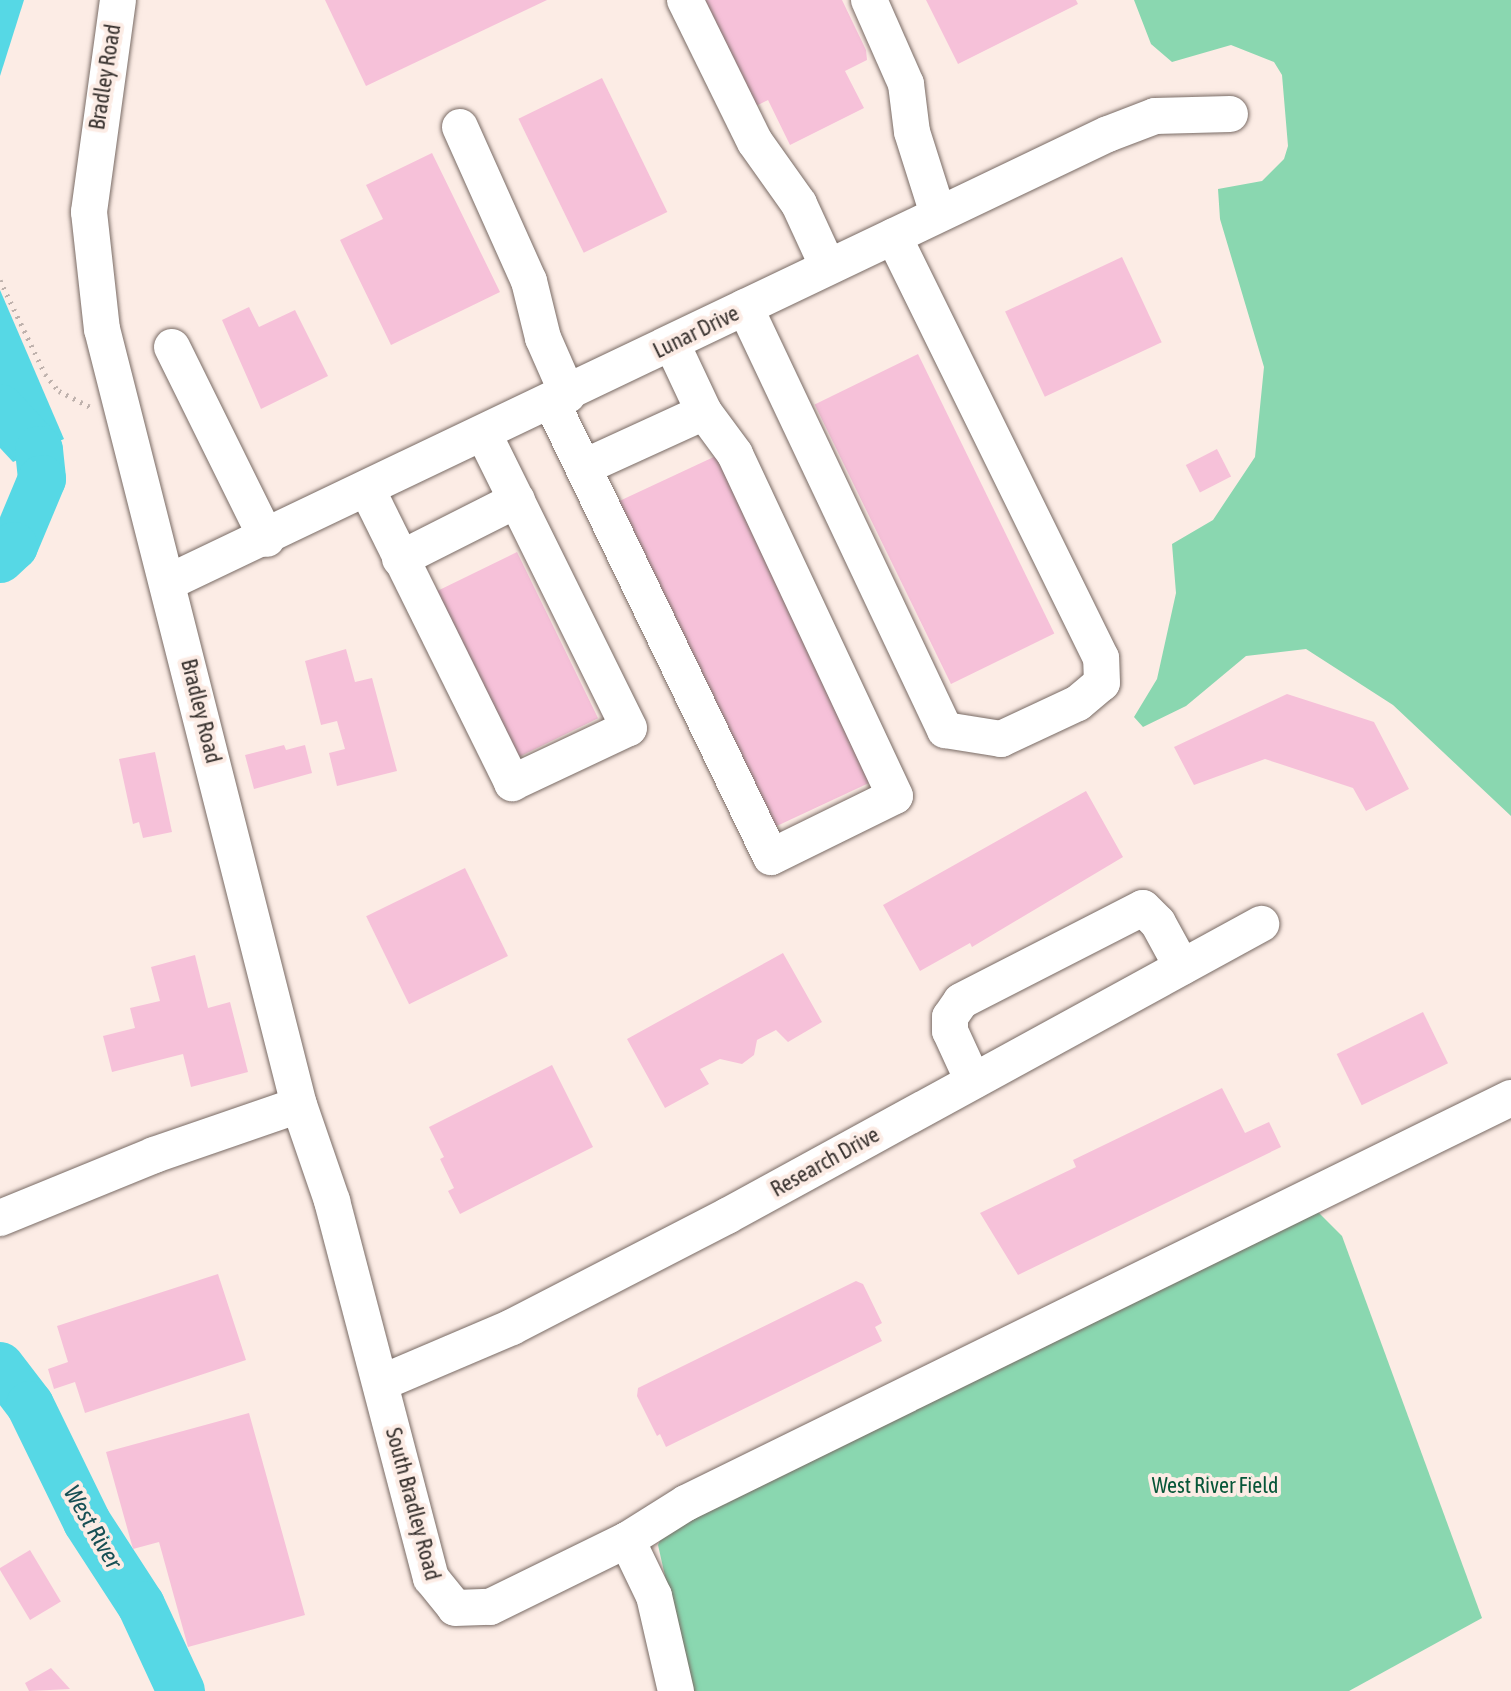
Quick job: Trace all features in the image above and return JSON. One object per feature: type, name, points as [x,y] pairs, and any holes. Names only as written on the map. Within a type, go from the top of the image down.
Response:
[{"type":"street","name":"Bradley Road","points":[[118,0],[94,142],[89,234],[102,329],[169,582],[299,1105]]},
{"type":"street","points":[[685,0],[755,142],[799,204],[828,267]]},
{"type":"street","points":[[869,0],[906,84],[912,132],[938,214]]},
{"type":"street","name":"Lunar Drive","points":[[169,582],[368,491],[938,214],[1155,116],[1230,114]]},
{"type":"street","points":[[460,127],[529,281],[560,399],[596,503],[771,857],[895,796],[735,454],[704,412],[672,344]]},
{"type":"street","points":[[745,307],[945,730],[1001,739],[1078,703],[1102,683],[1101,658],[893,236]]},
{"type":"street","points":[[172,347],[267,539]]},
{"type":"street","points":[[584,467],[704,412]]},
{"type":"street","points":[[368,491],[512,783],[629,728],[484,435]]},
{"type":"street","points":[[400,559],[517,500]]},
{"type":"street","points":[[973,1081],[950,1031],[950,1017],[961,1001],[1143,908],[1158,923],[1182,967]]},
{"type":"street","name":"Research Drive","points":[[381,1383],[512,1327],[1261,924]]},
{"type":"street","name":"South Bradley Road","points":[[299,1105],[332,1201],[431,1578],[444,1601],[455,1608],[507,1602],[627,1540],[686,1503],[1511,1098]]},
{"type":"street","points":[[0,1218],[154,1155],[299,1105]]},
{"type":"street","points":[[627,1540],[654,1596],[676,1691]]},
{"type":"path","points":[[0,280],[28,344],[59,391],[88,407],[121,405]]},
{"type":"green space","points":[[1134,0],[1511,0],[1511,816],[1393,705],[1306,649],[1246,656],[1186,706],[1143,727],[1134,717],[1157,679],[1176,593],[1172,544],[1213,520],[1255,457],[1264,367],[1220,219],[1218,189],[1262,181],[1284,159],[1288,146],[1282,75],[1274,62],[1231,45],[1172,62],[1151,44]]},
{"type":"green space","name":"West River Field","points":[[1317,1211],[1342,1236],[1482,1618],[1349,1691],[691,1691],[658,1545],[665,1530]]},
{"type":"water","points":[[0,0],[24,0],[0,76]]},
{"type":"water","points":[[0,290],[64,439],[13,462],[0,448]]},
{"type":"building","points":[[325,0],[547,0],[366,86]]},
{"type":"building","points":[[707,0],[842,0],[866,50],[867,60],[845,71],[864,108],[790,145],[768,100],[746,111],[693,7]]},
{"type":"building","points":[[926,0],[1076,0],[1078,4],[958,64]]},
{"type":"building","points":[[602,78],[667,212],[584,253],[518,119]]},
{"type":"building","points":[[432,153],[500,292],[391,345],[340,240],[383,219],[366,185]]},
{"type":"building","points":[[1122,257],[1162,342],[1045,397],[1005,312]]},
{"type":"building","points":[[249,307],[259,327],[295,310],[328,376],[261,409],[222,320]]},
{"type":"building","points":[[918,354],[1054,634],[951,684],[815,404]]},
{"type":"building","points":[[1217,449],[1231,477],[1200,493],[1186,465]]},
{"type":"building","points":[[718,455],[871,782],[771,829],[618,501]]},
{"type":"building","points":[[517,552],[598,718],[513,760],[432,594]]},
{"type":"building","points":[[346,649],[355,682],[372,678],[397,771],[337,786],[329,753],[345,749],[337,721],[321,725],[305,661]]},
{"type":"building","points":[[1287,694],[1374,722],[1409,789],[1366,811],[1353,788],[1265,759],[1194,785],[1174,747]]},
{"type":"building","points":[[284,745],[286,750],[305,745],[312,773],[254,789],[245,755]]},
{"type":"building","points":[[155,752],[172,832],[143,838],[139,822],[133,824],[119,759]]},
{"type":"building","points":[[1086,791],[1123,857],[972,947],[970,943],[920,971],[883,905]]},
{"type":"building","points":[[465,868],[508,956],[409,1004],[366,916]]},
{"type":"building","points":[[783,953],[822,1022],[788,1042],[776,1030],[757,1040],[754,1055],[742,1064],[720,1059],[700,1069],[709,1084],[665,1108],[627,1039]]},
{"type":"building","points":[[195,955],[208,1008],[230,1002],[248,1072],[191,1087],[183,1054],[112,1072],[103,1036],[135,1028],[130,1008],[160,1001],[151,967]]},
{"type":"building","points":[[1423,1012],[1448,1063],[1362,1105],[1337,1054]]},
{"type":"building","points":[[552,1065],[593,1147],[460,1214],[448,1191],[454,1188],[440,1159],[444,1157],[429,1127]]},
{"type":"building","points":[[1222,1088],[1245,1133],[1269,1122],[1281,1147],[1018,1275],[980,1213],[1076,1167],[1073,1160]]},
{"type":"building","points":[[218,1274],[246,1360],[85,1413],[75,1382],[54,1389],[48,1369],[68,1362],[57,1326]]},
{"type":"building","points":[[856,1281],[863,1284],[882,1323],[875,1327],[882,1341],[666,1447],[637,1396],[638,1388]]},
{"type":"building","points":[[249,1413],[305,1615],[188,1647],[159,1542],[133,1549],[106,1452]]},
{"type":"building","points":[[30,1550],[61,1601],[30,1620],[0,1570]]},
{"type":"building","points":[[51,1668],[70,1689],[29,1691],[25,1683]]},
{"type":"waterway","name":"West River","points":[[0,408],[39,450],[42,479],[14,546],[0,559]]},
{"type":"waterway","name":"West River","points":[[0,1366],[30,1405],[87,1522],[141,1605],[181,1691]]}]
